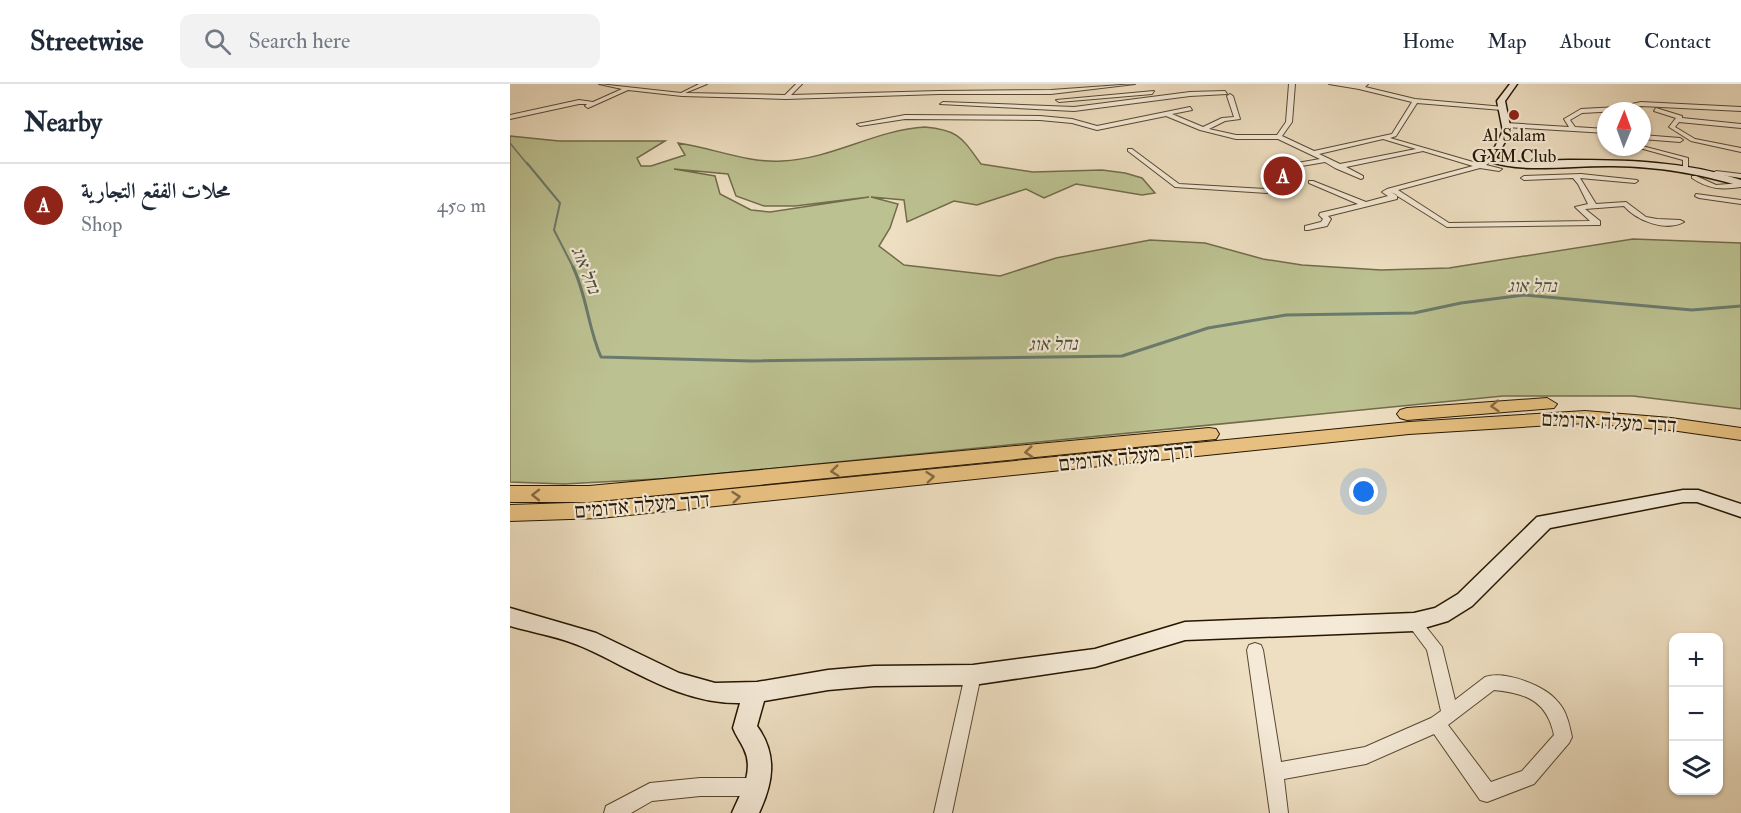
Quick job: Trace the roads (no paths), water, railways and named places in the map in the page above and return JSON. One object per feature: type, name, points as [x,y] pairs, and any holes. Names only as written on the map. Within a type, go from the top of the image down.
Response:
[{"type":"highway","name":"דרך מעלה אדומים","points":[[510,494],[589,494],[670,487],[1497,406],[1551,404],[1629,406],[1741,421]]},
{"type":"highway","name":"דרך מעלה אדומים","points":[[510,513],[600,510],[1409,428],[1539,418],[1628,420],[1741,434]]},
{"type":"street","points":[[602,84],[642,91],[680,94],[788,95],[996,90],[1051,92],[1132,84]]},
{"type":"street","points":[[642,91],[657,84]]},
{"type":"street","points":[[680,94],[704,84]]},
{"type":"street","points":[[788,95],[799,84]]},
{"type":"street","points":[[1279,137],[1289,122],[1292,84]]},
{"type":"street","points":[[1332,84],[1359,87],[1415,101],[1502,108]]},
{"type":"street","points":[[1359,87],[1370,84]]},
{"type":"street","points":[[1308,228],[1324,224],[1327,219],[1323,215],[1394,197],[1386,192],[1392,189],[1481,166],[1491,158],[1506,136],[1502,99],[1514,84]]},
{"type":"street","points":[[788,95],[824,92],[829,88]]},
{"type":"street","points":[[1059,100],[1186,88]]},
{"type":"street","points":[[510,118],[585,102],[627,89]]},
{"type":"street","points":[[510,118],[576,108],[627,89]]},
{"type":"street","points":[[1051,92],[1065,109]]},
{"type":"street","points":[[943,104],[1065,109],[1228,94],[1237,119],[1224,119],[1204,129]]},
{"type":"street","points":[[1311,154],[1394,135],[1415,101]]},
{"type":"street","points":[[585,102],[592,103]]},
{"type":"street","points":[[1651,105],[1741,109]]},
{"type":"street","points":[[567,106],[576,108]]},
{"type":"street","points":[[1040,108],[1044,113],[1040,118]]},
{"type":"street","points":[[1651,108],[1680,118],[1741,126]]},
{"type":"street","points":[[860,124],[918,117],[1040,118],[1072,121],[1097,128],[1190,109]]},
{"type":"street","points":[[510,118],[552,110]]},
{"type":"street","points":[[1572,128],[1567,118],[1576,112],[1597,110]]},
{"type":"street","points":[[1168,115],[1204,129],[1236,137],[1279,137],[1322,160],[1361,177]]},
{"type":"street","points":[[1741,118],[1680,118],[1672,127],[1693,140],[1741,150]]},
{"type":"street","points":[[1506,124],[1597,130]]},
{"type":"street","points":[[1651,137],[1680,140]]},
{"type":"street","points":[[1385,138],[1481,166],[1499,169]]},
{"type":"street","points":[[1337,167],[1424,149]]},
{"type":"street","points":[[1130,150],[1178,186],[1207,189],[1268,191],[1288,166],[1322,160]]},
{"type":"street","points":[[1651,150],[1686,159],[1685,167]]},
{"type":"street","points":[[1491,158],[1513,166],[1577,164],[1685,167],[1741,176]]},
{"type":"street","points":[[1577,164],[1588,172],[1589,177]]},
{"type":"street","points":[[1716,173],[1741,184]]},
{"type":"street","points":[[1574,176],[1584,183],[1588,201],[1595,207]]},
{"type":"street","points":[[1524,178],[1574,176],[1635,181]]},
{"type":"street","points":[[1694,177],[1703,184],[1719,189],[1741,184]]},
{"type":"street","points":[[1311,182],[1364,204]]},
{"type":"street","points":[[1392,189],[1447,225],[1597,223],[1579,207],[1626,204],[1640,218],[1652,222],[1680,222]]},
{"type":"street","points":[[1699,196],[1741,202]]},
{"type":"street","points":[[510,617],[588,639],[675,682],[715,693],[757,692],[828,680],[874,676],[973,675],[1095,658],[1185,631],[1414,622],[1441,615],[1465,600],[1544,522],[1683,496],[1698,496],[1741,511]]},
{"type":"street","points":[[1274,772],[1366,755],[1444,719],[1491,682],[1508,683],[1537,693],[1557,714],[1563,737],[1546,760],[1528,778],[1486,793],[1444,719],[1434,648],[1414,622]]},
{"type":"street","points":[[1255,650],[1279,813]]},
{"type":"street","points":[[943,813],[973,675]]},
{"type":"street","points":[[745,813],[757,787],[760,773],[757,748],[745,728],[748,709],[757,692]]},
{"type":"street","points":[[613,813],[650,792],[700,787],[757,787]]},
{"type":"waterway","name":"נחל אוג","points":[[510,143],[528,165]]},
{"type":"waterway","name":"נחל אוג","points":[[527,163],[560,203],[554,230],[573,267]]},
{"type":"waterway","name":"נחל אוג","points":[[573,267],[601,357],[751,361],[1122,356],[1208,328],[1286,315],[1414,313],[1461,303],[1524,295],[1692,310],[1741,306]]},
{"type":"place","name":"Al Salam GYM Club","points":[[1514,115]]},
{"type":"place","name":"محلات الفقع التجارية","points":[[1283,176]]}]
